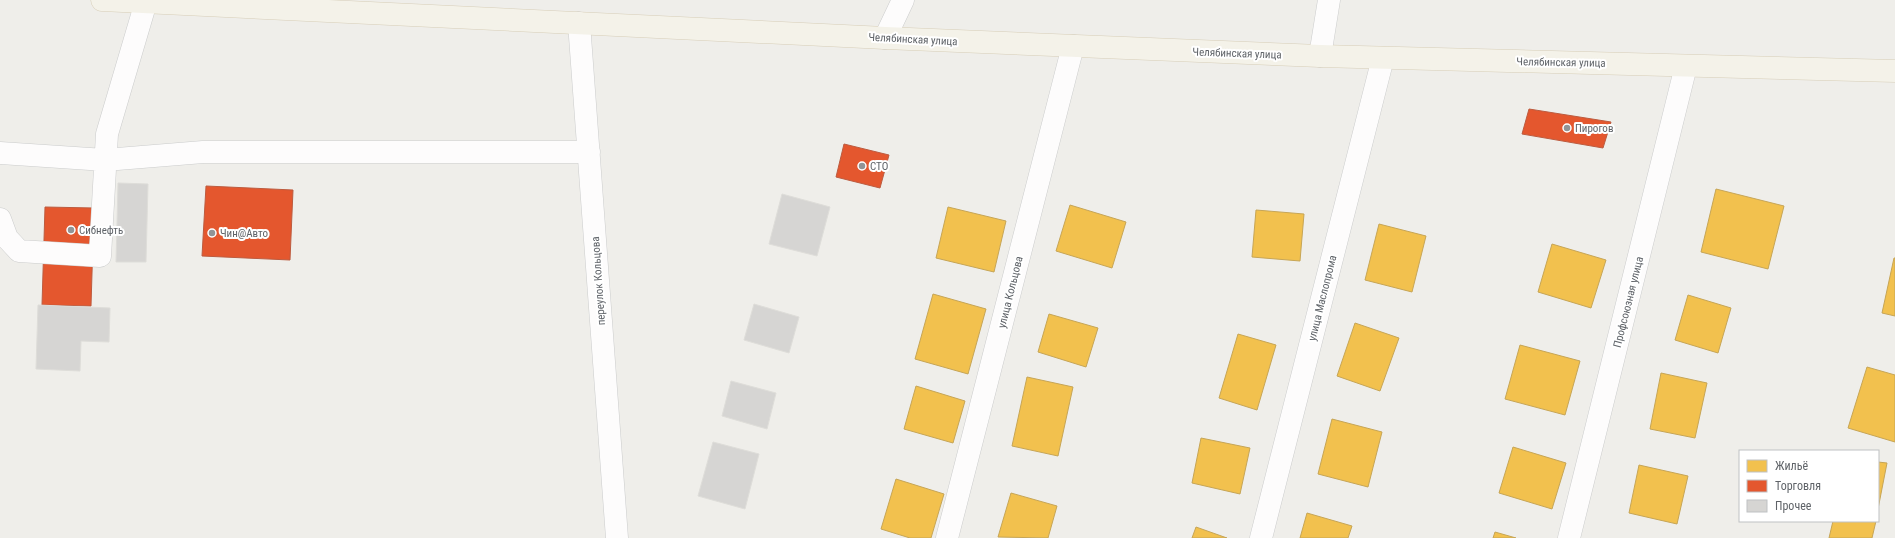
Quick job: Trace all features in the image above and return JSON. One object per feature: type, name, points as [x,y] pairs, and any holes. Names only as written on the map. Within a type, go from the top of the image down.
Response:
[{"type":"main road","name":"Челябинская улица","points":[[102,0],[885,38],[1320,56],[1895,71]]},
{"type":"street","points":[[885,38],[904,0]]},
{"type":"street","points":[[1320,56],[1329,0]]},
{"type":"street","points":[[0,219],[7,238],[19,251],[100,256],[106,134],[146,2]]},
{"type":"street","name":"переулок Кольцова","points":[[579,23],[617,538]]},
{"type":"street","name":"улица Кольцова","points":[[947,538],[1073,46]]},
{"type":"street","name":"улица Маслопрома","points":[[1261,538],[1383,58]]},
{"type":"street","name":"Профсоюзная улица","points":[[1569,538],[1686,66]]},
{"type":"street","points":[[0,153],[105,160],[203,152],[589,152]]},
{"type":"building: Жильё","points":[[1716,189],[1784,206],[1768,269],[1701,252]]},
{"type":"building: Жильё","points":[[1070,205],[1126,222],[1112,268],[1056,251]]},
{"type":"building: Жильё","points":[[948,207],[1006,221],[994,272],[936,258]]},
{"type":"building: Жильё","points":[[1256,210],[1304,214],[1300,261],[1252,257]]},
{"type":"building: Жильё","points":[[1379,224],[1426,236],[1412,292],[1365,280]]},
{"type":"building: Жильё","points":[[1552,244],[1606,260],[1591,308],[1538,292]]},
{"type":"building: Жильё","points":[[1895,258],[1895,316],[1882,313]]},
{"type":"building: Жильё","points":[[933,294],[986,309],[968,374],[915,359]]},
{"type":"building: Жильё","points":[[1688,295],[1731,308],[1718,353],[1675,340]]},
{"type":"building: Жильё","points":[[1049,314],[1098,328],[1086,367],[1038,352]]},
{"type":"building: Жильё","points":[[1355,323],[1399,338],[1380,391],[1337,376]]},
{"type":"building: Жильё","points":[[1238,334],[1276,345],[1257,410],[1219,398]]},
{"type":"building: Жильё","points":[[1520,345],[1580,361],[1565,415],[1505,399]]},
{"type":"building: Жильё","points":[[1867,367],[1895,375],[1895,442],[1848,428]]},
{"type":"building: Жильё","points":[[1661,373],[1707,383],[1695,438],[1650,429]]},
{"type":"building: Жильё","points":[[1027,377],[1073,387],[1058,456],[1012,446]]},
{"type":"building: Жильё","points":[[916,386],[965,401],[953,443],[904,429]]},
{"type":"building: Жильё","points":[[1332,419],[1382,432],[1368,487],[1318,474]]},
{"type":"building: Жильё","points":[[1201,438],[1250,448],[1240,494],[1192,483]]},
{"type":"building: Жильё","points":[[1513,447],[1566,463],[1552,509],[1499,493]]},
{"type":"building: Жильё","points":[[1879,462],[1887,463],[1879,504]]},
{"type":"building: Жильё","points":[[1639,465],[1688,476],[1677,524],[1629,513]]},
{"type":"building: Жильё","points":[[896,479],[944,494],[931,538],[910,538],[881,529]]},
{"type":"building: Жильё","points":[[1011,493],[1057,506],[1048,538],[998,537]]},
{"type":"building: Жильё","points":[[1307,513],[1352,526],[1348,538],[1300,538]]},
{"type":"building: Жильё","points":[[1833,522],[1876,522],[1872,538],[1829,538]]},
{"type":"building: Жильё","points":[[1196,527],[1227,538],[1192,538]]},
{"type":"building: Жильё","points":[[1495,532],[1516,538],[1493,538]]},
{"type":"building: Торговля","name":"Пирогов","points":[[1529,109],[1611,122],[1603,148],[1522,134]]},
{"type":"building: Торговля","name":"СТО","points":[[844,144],[889,155],[880,188],[836,177]]},
{"type":"building: Торговля","points":[[206,186],[293,190],[290,260],[202,256]]},
{"type":"building: Торговля","points":[[45,207],[94,208],[91,306],[42,305]]},
{"type":"building: Прочее","points":[[118,183],[148,184],[146,262],[116,262]]},
{"type":"building: Прочее","points":[[782,194],[830,207],[817,256],[769,244]]},
{"type":"building: Прочее","points":[[754,304],[799,317],[789,353],[744,340]]},
{"type":"building: Прочее","points":[[38,305],[110,308],[109,342],[81,341],[80,371],[36,369]]},
{"type":"building: Прочее","points":[[731,381],[776,393],[767,429],[722,416]]},
{"type":"building: Прочее","points":[[713,442],[759,454],[745,509],[698,496]]},
{"type":"place","name":"Пирогов","points":[[1567,128]]},
{"type":"place","name":"СТО","points":[[862,166]]},
{"type":"place","name":"Сибнефть","points":[[71,230]]},
{"type":"place","name":"Чин@Авто","points":[[212,233]]}]
